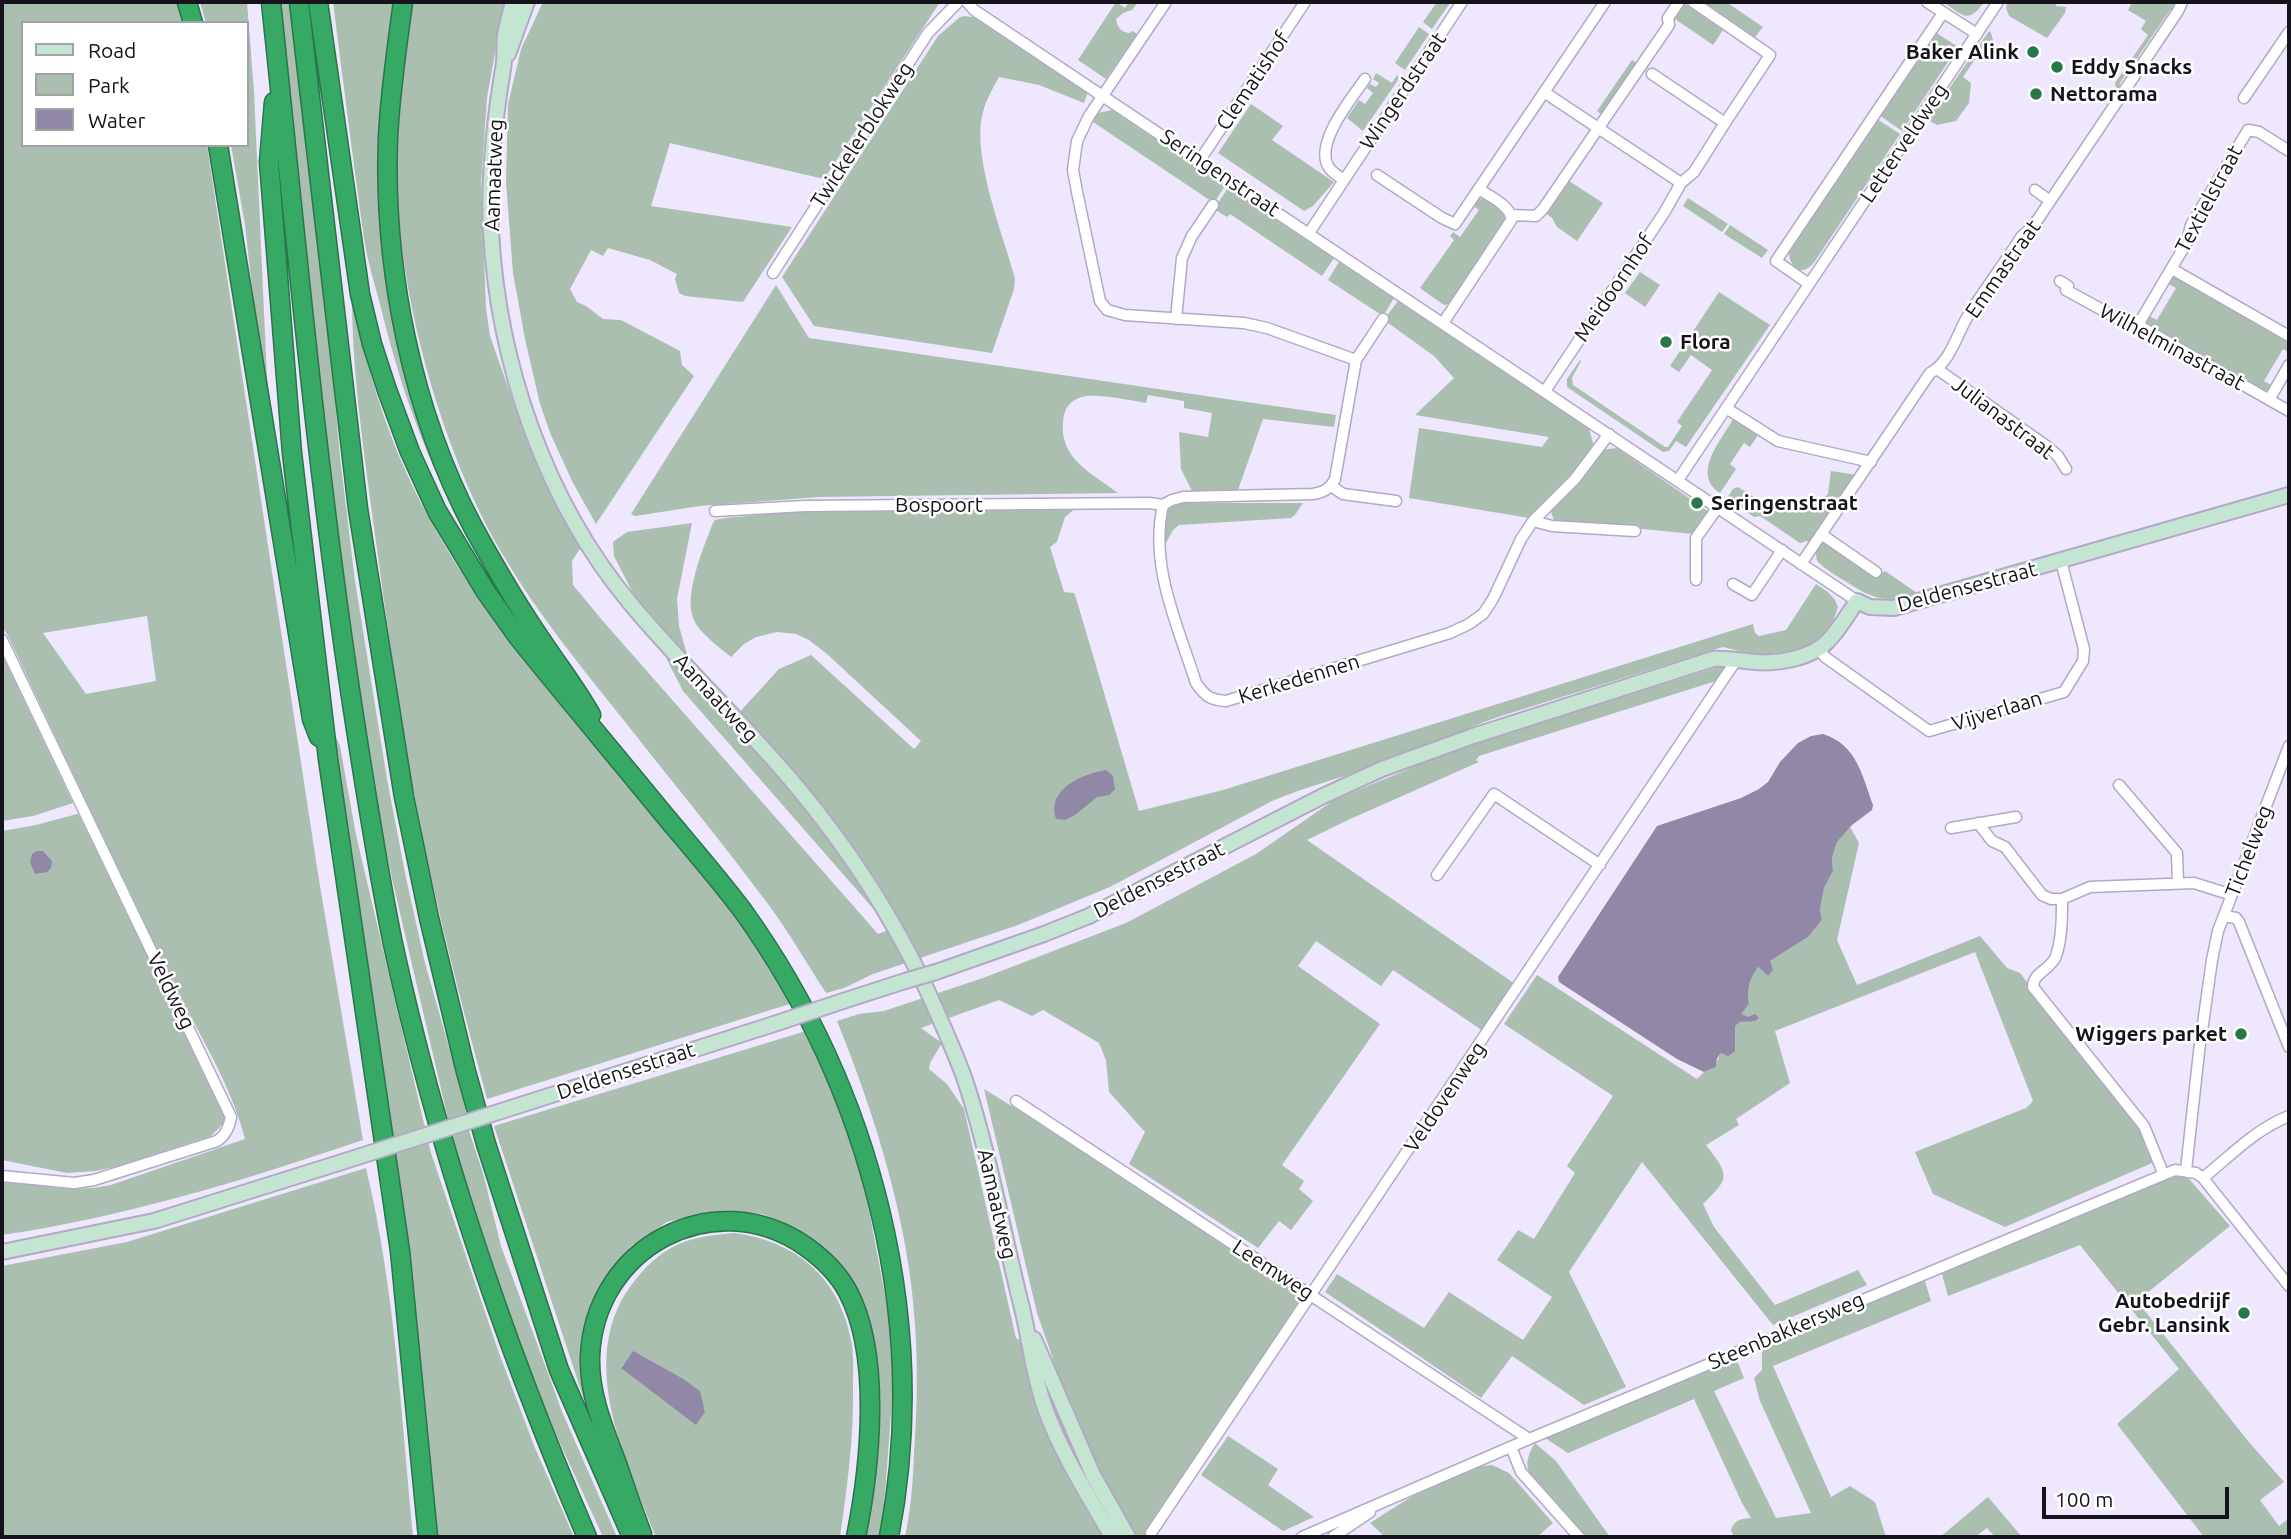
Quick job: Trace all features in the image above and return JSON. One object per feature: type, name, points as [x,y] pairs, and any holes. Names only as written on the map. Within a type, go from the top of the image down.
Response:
[{"type":"highway","points":[[187,2],[193,21]]},
{"type":"highway","points":[[271,2],[339,615],[369,813],[394,944],[429,1090],[494,1300],[587,1537]]},
{"type":"highway","points":[[299,2],[360,521],[404,797],[429,918],[486,1144],[559,1370],[632,1537]]},
{"type":"highway","points":[[318,2],[360,294],[372,344],[406,440],[437,511],[486,592],[570,702],[742,910],[799,998],[851,1112],[869,1164],[881,1213],[894,1283],[899,1335],[899,1474],[889,1537]]},
{"type":"highway","points":[[403,2],[388,137],[388,201],[396,289],[423,403],[471,523],[504,582],[579,693],[605,743]]},
{"type":"highway","points":[[277,61],[268,162],[292,453],[328,759],[400,1251],[428,1537]]},
{"type":"highway","points":[[218,147],[312,719],[328,759]]},
{"type":"highway","points":[[643,1537],[599,1417],[592,1385],[591,1348],[598,1312],[608,1289],[639,1252],[677,1230],[704,1223],[729,1221],[771,1227],[811,1250],[840,1279],[856,1311],[866,1345],[869,1406],[863,1491],[856,1537]]},
{"type":"street","name":"Aamaatweg","points":[[513,2],[505,33],[504,62],[495,114],[490,174],[491,232],[500,310],[514,375],[538,443],[568,509],[626,599],[797,787],[847,852],[899,935],[927,990],[965,1081],[989,1163],[1036,1378],[1046,1411],[1060,1444],[1112,1537]]},
{"type":"street","name":"Aamaatweg","points":[[504,62],[527,2]]},
{"type":"street","name":"Twickelerblokweg","points":[[773,272],[928,33],[958,2]]},
{"type":"street","name":"Seringenstraat","points":[[967,2],[974,10],[1857,601]]},
{"type":"street","points":[[1166,2],[1077,141],[1073,170],[1101,300],[1107,310],[1125,315],[1244,323],[1267,328],[1356,360]]},
{"type":"street","name":"Clematishof","points":[[1200,160],[1305,2]]},
{"type":"street","name":"Wingerdstraat","points":[[1309,233],[1462,2]]},
{"type":"street","points":[[1377,175],[1442,218],[1455,223],[1605,2]]},
{"type":"street","points":[[1512,215],[1539,214],[1669,25],[1668,18],[1679,2]]},
{"type":"street","name":"Meidoornhof","points":[[1545,391],[1664,213],[1681,183],[1694,172],[1770,55],[1693,2]]},
{"type":"street","points":[[1927,2],[1977,34]]},
{"type":"street","name":"Letterveldweg","points":[[1678,480],[1998,2]]},
{"type":"street","name":"Emmastraat","points":[[1801,564],[1930,373],[1937,369],[1959,336],[1967,318],[2022,236],[2034,225],[2182,2]]},
{"type":"street","name":"Letterveldweg","points":[[1809,284],[1776,261],[1943,13]]},
{"type":"street","points":[[2244,98],[2289,32]]},
{"type":"street","points":[[1652,74],[1725,123]]},
{"type":"street","name":"Wingerdstraat","points":[[1344,180],[1329,169],[1324,152],[1326,142],[1340,115],[1365,79]]},
{"type":"street","points":[[1544,92],[1681,183]]},
{"type":"street","name":"Textielstraat","points":[[2138,325],[2187,242],[2191,225],[2248,130],[2259,132],[2289,151]]},
{"type":"street","points":[[1443,323],[1510,225],[1512,215],[1507,208],[1479,189]]},
{"type":"street","points":[[2035,190],[2050,201]]},
{"type":"street","points":[[1176,319],[1182,258],[1192,236],[1213,205]]},
{"type":"street","points":[[2172,269],[2289,336]]},
{"type":"street","name":"Wilhelminastraat","points":[[2060,281],[2068,286],[2066,290],[2126,323],[2138,325],[2289,411]]},
{"type":"street","points":[[1163,505],[1183,497],[1322,493],[1331,486],[1335,479],[1356,360],[1383,319]]},
{"type":"street","points":[[2269,400],[2289,365]]},
{"type":"street","name":"Julianastraat","points":[[1937,369],[2048,447],[2066,469]]},
{"type":"street","points":[[1726,408],[1778,440],[1871,462]]},
{"type":"street","name":"Kerkedennen","points":[[1163,505],[1160,556],[1164,585],[1196,683],[1205,696],[1214,701],[1226,701],[1450,633],[1469,624],[1483,614],[1493,599],[1533,521],[1575,479],[1609,434]]},
{"type":"street","points":[[1331,486],[1343,494],[1396,501]]},
{"type":"street","name":"Deldensestraat","points":[[1857,601],[1870,607],[1895,608],[2289,495]]},
{"type":"street","name":"Bospoort","points":[[715,511],[805,506],[1163,505]]},
{"type":"street","points":[[1696,580],[1696,538],[1718,507]]},
{"type":"street","points":[[1533,521],[1552,526],[1634,531]]},
{"type":"street","points":[[1821,534],[1876,572]]},
{"type":"street","points":[[1733,584],[1752,595],[1782,550]]},
{"type":"street","name":"Vijverlaan","points":[[1819,649],[1825,657],[1929,731],[2064,692],[2083,661],[2084,649],[2061,561]]},
{"type":"street","points":[[1819,649],[1857,601]]},
{"type":"street","name":"Veldweg","points":[[2,640],[231,1117],[224,1136],[217,1141],[93,1180],[74,1183],[2,1176]]},
{"type":"street","name":"Deldensestraat","points":[[2,1252],[154,1221],[936,972],[1089,916],[1323,796],[1416,756],[1713,659],[1776,662],[1819,649]]},
{"type":"street","name":"Veldovenweg","points":[[1151,1534],[1738,659]]},
{"type":"street","name":"Tichelweg","points":[[2186,1170],[2218,931],[2289,746]]},
{"type":"street","points":[[2119,785],[2177,853],[2178,883]]},
{"type":"street","points":[[1437,875],[1494,794],[1600,865]]},
{"type":"street","points":[[1951,828],[2016,817]]},
{"type":"street","points":[[1979,823],[1992,841],[2005,847],[2042,895],[2051,899],[2062,899],[2090,887],[2178,883],[2194,883],[2232,895]]},
{"type":"street","points":[[2062,899],[2056,957],[2052,964],[2035,978],[2033,987],[2144,1126],[2163,1173]]},
{"type":"street","name":"Tichelweg","points":[[2224,916],[2236,918],[2239,922],[2289,1047]]},
{"type":"street","name":"Leemweg","points":[[1016,1101],[1529,1439]]},
{"type":"street","points":[[2203,1178],[2253,1136],[2273,1122],[2289,1116]]},
{"type":"street","points":[[2186,1170],[2203,1178],[2289,1286]]},
{"type":"street","name":"Steenbakkersweg","points":[[1302,1537],[2163,1173],[2186,1170]]},
{"type":"street","name":"Aamaatweg","points":[[1023,1315],[1093,1475],[1128,1537]]},
{"type":"street","points":[[1511,1447],[1521,1472],[1579,1537]]},
{"type":"street","name":"Steenbakkersweg","points":[[1334,1537],[1388,1500]]},
{"type":"green space","points":[[2,2],[177,2],[182,21],[21,21],[21,147],[207,147],[318,874],[363,1140],[139,1208],[2,1235],[2,1181],[70,1188],[111,1185],[245,1139],[223,1079],[174,984],[2,626]],"holes":[[[147,616],[156,681],[86,694],[43,633]]]},
{"type":"green space","points":[[200,2],[247,2],[254,92],[269,422],[245,225],[231,147],[248,147],[248,21],[205,21]]},
{"type":"green space","points":[[278,2],[295,2],[315,179],[340,457],[355,581],[406,878],[425,963],[501,1246],[563,1414],[617,1537],[603,1537],[531,1380],[468,1194],[393,883],[371,777],[335,525],[300,182]]},
{"type":"green space","points":[[333,2],[394,2],[383,86],[380,164],[380,210],[389,292],[484,562],[450,501],[423,441],[391,346],[364,239]]},
{"type":"green space","points":[[412,2],[504,2],[487,98],[481,182],[486,308],[490,336],[528,444],[566,525],[581,547],[572,561],[573,585],[878,934],[891,929],[683,691],[614,556],[613,542],[627,532],[692,523],[677,599],[679,626],[694,680],[737,715],[779,669],[811,655],[914,749],[921,741],[809,640],[796,634],[777,632],[756,637],[731,657],[700,629],[693,618],[691,596],[700,557],[715,520],[802,511],[1077,507],[1065,517],[1057,542],[1050,547],[1064,592],[1074,593],[1076,598],[1139,811],[1223,790],[1753,624],[1755,633],[1759,636],[1786,630],[1816,584],[1828,592],[1838,607],[1830,630],[1815,644],[1784,654],[1764,657],[1723,647],[1501,716],[1395,759],[1272,801],[1110,887],[1018,925],[873,974],[844,988],[826,993],[768,904],[577,662],[531,599],[478,508],[456,456],[436,401],[420,344],[400,228],[395,172],[396,119]]},
{"type":"green space","points":[[543,2],[940,2],[824,179],[670,143],[651,206],[792,227],[743,302],[685,296],[679,293],[675,279],[677,274],[650,260],[608,248],[603,256],[591,250],[570,289],[577,302],[603,319],[621,320],[680,351],[682,365],[694,376],[596,524],[573,483],[540,404],[513,273],[506,182],[508,104],[521,49]]},
{"type":"green space","points":[[1116,2],[1125,8],[1129,2],[1138,2],[1132,10],[1116,19],[1122,30],[1137,34],[1106,79],[1078,60]]},
{"type":"green space","points":[[1437,2],[1450,3],[1432,29],[1423,22]]},
{"type":"green space","points":[[1703,2],[1726,2],[1763,27],[1755,37]]},
{"type":"green space","points":[[1943,2],[1984,2],[1974,14],[1965,16]]},
{"type":"green space","points":[[2007,2],[2057,2],[2056,6],[2066,7],[2065,13],[2047,38],[2009,16]]},
{"type":"green space","points":[[2126,2],[2179,2],[2175,9],[2170,10],[2120,83],[2121,89],[2116,97],[2112,94],[2116,88],[2115,83],[2148,35],[2141,29],[2146,21],[2128,10],[2131,5]]},
{"type":"green space","points":[[1685,4],[1723,30],[1713,45],[1675,19]]},
{"type":"green space","points":[[960,17],[977,18],[1088,92],[1084,103],[1039,85],[999,77],[986,103],[980,130],[981,150],[990,195],[1015,278],[1014,289],[992,353],[814,326],[782,277],[938,36]]},
{"type":"green space","points":[[1419,27],[1429,34],[1405,70],[1395,63]]},
{"type":"green space","points":[[1989,31],[1995,47],[1986,43],[1963,77],[1971,83],[1969,103],[1956,121],[1937,125],[1930,121],[1930,116]]},
{"type":"green space","points":[[1935,32],[1958,47],[1902,131],[1879,115]]},
{"type":"green space","points":[[1632,60],[1637,63],[1602,115],[1597,111]]},
{"type":"green space","points":[[1376,73],[1392,83],[1397,75],[1400,77],[1363,131],[1347,118],[1359,100],[1365,104],[1373,93],[1367,88],[1370,84],[1376,87],[1379,83],[1373,79]]},
{"type":"green space","points":[[1251,104],[1283,126],[1272,140],[1334,182],[1313,206],[1304,211],[1218,153]]},
{"type":"green space","points":[[1112,110],[1225,186],[1214,203],[1093,122],[1098,113]]},
{"type":"green space","points":[[1877,119],[1900,134],[1813,264],[1799,270],[1790,260],[1789,250]]},
{"type":"green space","points":[[1569,181],[1603,203],[1577,241],[1557,227],[1547,214]]},
{"type":"green space","points":[[1228,188],[1334,258],[1322,276],[1230,214],[1227,217],[1214,209]]},
{"type":"green space","points":[[1484,198],[1502,210],[1505,219],[1449,304],[1444,305],[1420,288],[1454,240],[1450,236],[1453,232],[1460,237],[1479,210],[1472,205],[1476,200]]},
{"type":"green space","points":[[1688,198],[1728,224],[1722,232],[1683,206]]},
{"type":"green space","points":[[1730,225],[1768,250],[1762,258],[1724,234]]},
{"type":"green space","points":[[1339,262],[1394,298],[1383,316],[1328,280]]},
{"type":"green space","points":[[1640,272],[1660,285],[1645,307],[1625,293]]},
{"type":"green space","points":[[2178,276],[2289,340],[2289,352],[2283,349],[2264,381],[2273,386],[2270,390],[2263,391],[2147,323],[2149,316],[2157,320],[2176,288],[2167,283]]},
{"type":"green space","points":[[776,285],[809,338],[1336,415],[1334,427],[1263,419],[1238,490],[1192,491],[1181,469],[1179,432],[1208,437],[1212,413],[1184,408],[1184,401],[1148,395],[1146,403],[1087,396],[1072,402],[1065,411],[1065,442],[1077,462],[1118,493],[820,497],[700,506],[635,516],[631,514]]},
{"type":"green space","points":[[1719,292],[1770,325],[1686,447],[1676,441],[1669,451],[1663,452],[1567,387],[1567,379],[1580,360],[1572,378],[1573,385],[1668,447],[1682,426],[1677,422],[1712,370],[1691,355],[1679,372],[1670,366]]},
{"type":"green space","points":[[352,296],[365,353],[391,436],[414,490],[447,550],[491,615],[539,677],[664,825],[749,933],[796,1002],[487,1099],[435,892],[405,745],[360,422]]},
{"type":"green space","points":[[1398,301],[1589,429],[1594,446],[1575,472],[1529,518],[1409,498],[1419,428],[1542,447],[1549,437],[1415,415],[1454,378],[1434,356],[1384,320]]},
{"type":"green space","points":[[1733,419],[1758,435],[1750,447],[1744,443],[1730,464],[1736,469],[1720,493],[1708,477],[1708,467],[1716,447]]},
{"type":"green space","points":[[1617,448],[1709,512],[1693,534],[1554,520],[1550,509],[1579,482],[1601,450]]},
{"type":"green space","points":[[1831,471],[1857,475],[1811,543],[1800,543],[1727,498],[1733,489],[1738,487],[1767,505],[1806,503],[1816,497],[1822,499],[1828,494]]},
{"type":"green space","points":[[1176,503],[1303,503],[1291,518],[1179,525],[1165,545],[1167,511]]},
{"type":"green space","points":[[1825,540],[1875,578],[1885,571],[1920,595],[1889,599],[1872,596],[1855,587],[1817,561],[1815,549]]},
{"type":"green space","points":[[2,654],[73,803],[33,816],[2,821]]},
{"type":"green space","points":[[1724,665],[1729,666],[1719,680],[1479,756],[1476,760],[1479,762],[1307,840],[1515,984],[1483,1031],[1393,970],[1381,986],[1316,941],[1298,966],[1380,1024],[1282,1165],[1304,1181],[1299,1189],[1313,1201],[1291,1230],[1279,1221],[1258,1248],[1129,1164],[1145,1132],[1109,1092],[1106,1060],[1099,1043],[1043,1010],[1032,1016],[999,1000],[921,1028],[942,1043],[929,1069],[947,1084],[964,1109],[1016,1338],[1053,1359],[1037,1313],[984,1089],[1165,1201],[1305,1295],[1198,1454],[1148,1537],[905,1537],[912,1485],[917,1373],[906,1248],[877,1132],[837,1021],[859,1014],[884,1011],[983,978],[1126,923],[1256,854],[1334,800],[1421,764],[1470,745]]},
{"type":"green space","points":[[334,733],[340,746],[356,835],[431,1153],[499,1353],[535,1448],[574,1537],[437,1537],[424,1409]]},
{"type":"green space","points":[[77,814],[224,1114],[225,1122],[211,1136],[118,1166],[67,1173],[2,1160],[2,831]]},
{"type":"green space","points":[[1850,827],[1859,843],[1837,940],[1857,985],[1980,936],[2007,968],[2020,973],[2143,1134],[2152,1163],[2005,1227],[1933,1194],[1915,1152],[2026,1108],[2033,1101],[1975,952],[1775,1031],[1790,1083],[1736,1119],[1739,1125],[1706,1145],[1720,1164],[1724,1177],[1703,1204],[1714,1227],[1775,1305],[1858,1270],[1867,1285],[1773,1325],[1642,1162],[1569,1272],[1626,1387],[1584,1405],[1512,1356],[1481,1398],[1325,1292],[1337,1274],[1424,1328],[1449,1292],[1523,1340],[1552,1297],[1497,1260],[1518,1230],[1534,1239],[1575,1173],[1567,1166],[1613,1096],[1504,1024],[1537,975],[1697,1079],[1704,1072],[1716,1067],[1724,1044],[1737,1024],[1755,1021],[1740,1014],[1749,1004],[1749,984],[1758,967],[1768,976],[1770,961],[1808,937],[1822,920],[1820,910],[1824,888],[1833,871],[1832,858],[1837,842]]},
{"type":"green space","points":[[806,1031],[850,1123],[890,1322],[894,1367],[884,1507],[879,1537],[859,1537],[873,1357],[814,1243],[783,1222],[762,1214],[707,1212],[667,1222],[630,1247],[597,1290],[585,1321],[582,1354],[589,1415],[494,1126]]},
{"type":"green space","points":[[366,1168],[390,1305],[413,1537],[2,1537],[2,1266],[127,1242]]},
{"type":"green space","points":[[2183,1172],[2230,1226],[2137,1301],[2284,1482],[2260,1500],[2279,1526],[2289,1518],[2289,1537],[2204,1537],[2117,1424],[2179,1369],[2080,1245],[1948,1296],[1941,1271]]},
{"type":"green space","points":[[734,1233],[777,1244],[811,1266],[825,1281],[845,1318],[853,1352],[853,1407],[850,1462],[840,1537],[656,1537],[619,1441],[606,1373],[608,1340],[618,1309],[636,1279],[668,1250],[691,1240]],"holes":[[[633,1352],[682,1378],[699,1391],[705,1412],[621,1367]]]},
{"type":"green space","points":[[1924,1278],[1931,1301],[1773,1366],[1831,1497],[1850,1486],[1875,1502],[1886,1537],[1734,1537],[1731,1530],[1734,1524],[1741,1519],[1751,1518],[1694,1399],[1568,1453],[1545,1438],[1736,1358],[1744,1378],[1714,1391],[1776,1518],[1811,1513],[1760,1401],[1754,1378],[1762,1370],[1762,1348]]},
{"type":"green space","points":[[1228,1436],[1278,1469],[1268,1485],[1314,1517],[1283,1531],[1201,1475]]},
{"type":"green space","points":[[1535,1443],[1556,1461],[1610,1537],[1586,1537],[1531,1477],[1528,1460]]},
{"type":"green space","points":[[1492,1465],[1509,1473],[1553,1523],[1537,1537],[1385,1537],[1370,1523],[1445,1479],[1476,1467]]},
{"type":"green space","points":[[1988,1497],[2022,1537],[1995,1537],[1987,1528],[1975,1537],[1940,1537]]},
{"type":"water","points":[[1823,734],[1844,746],[1857,762],[1873,805],[1872,810],[1852,825],[1837,842],[1832,858],[1833,871],[1824,888],[1820,910],[1822,920],[1808,937],[1770,961],[1773,970],[1768,976],[1758,967],[1755,972],[1749,984],[1749,1004],[1741,1014],[1748,1017],[1755,1014],[1759,1018],[1755,1021],[1740,1022],[1735,1026],[1735,1051],[1728,1056],[1721,1053],[1716,1067],[1704,1072],[1677,1059],[1559,982],[1558,977],[1657,826],[1741,798],[1759,789],[1768,782],[1780,762],[1798,743],[1811,736]]},
{"type":"water","points":[[1106,770],[1113,776],[1115,789],[1109,795],[1097,797],[1065,820],[1056,819],[1054,808],[1061,791],[1077,779]]},
{"type":"water","points":[[43,851],[52,861],[47,872],[35,874],[30,862],[32,854]]},
{"type":"water","points":[[633,1351],[700,1391],[705,1412],[696,1425],[621,1368]]},
{"type":"place","name":"Baker Alink","points":[[2033,52]]},
{"type":"place","name":"Eddy Snacks","points":[[2057,67]]},
{"type":"place","name":"Nettorama","points":[[2036,94]]},
{"type":"place","name":"Flora","points":[[1666,342]]},
{"type":"place","name":"Seringenstraat","points":[[1697,503]]},
{"type":"place","name":"Wiggers parket","points":[[2241,1034]]},
{"type":"place","name":"Autobedrijf Gebr. Lansink","points":[[2244,1313]]}]
